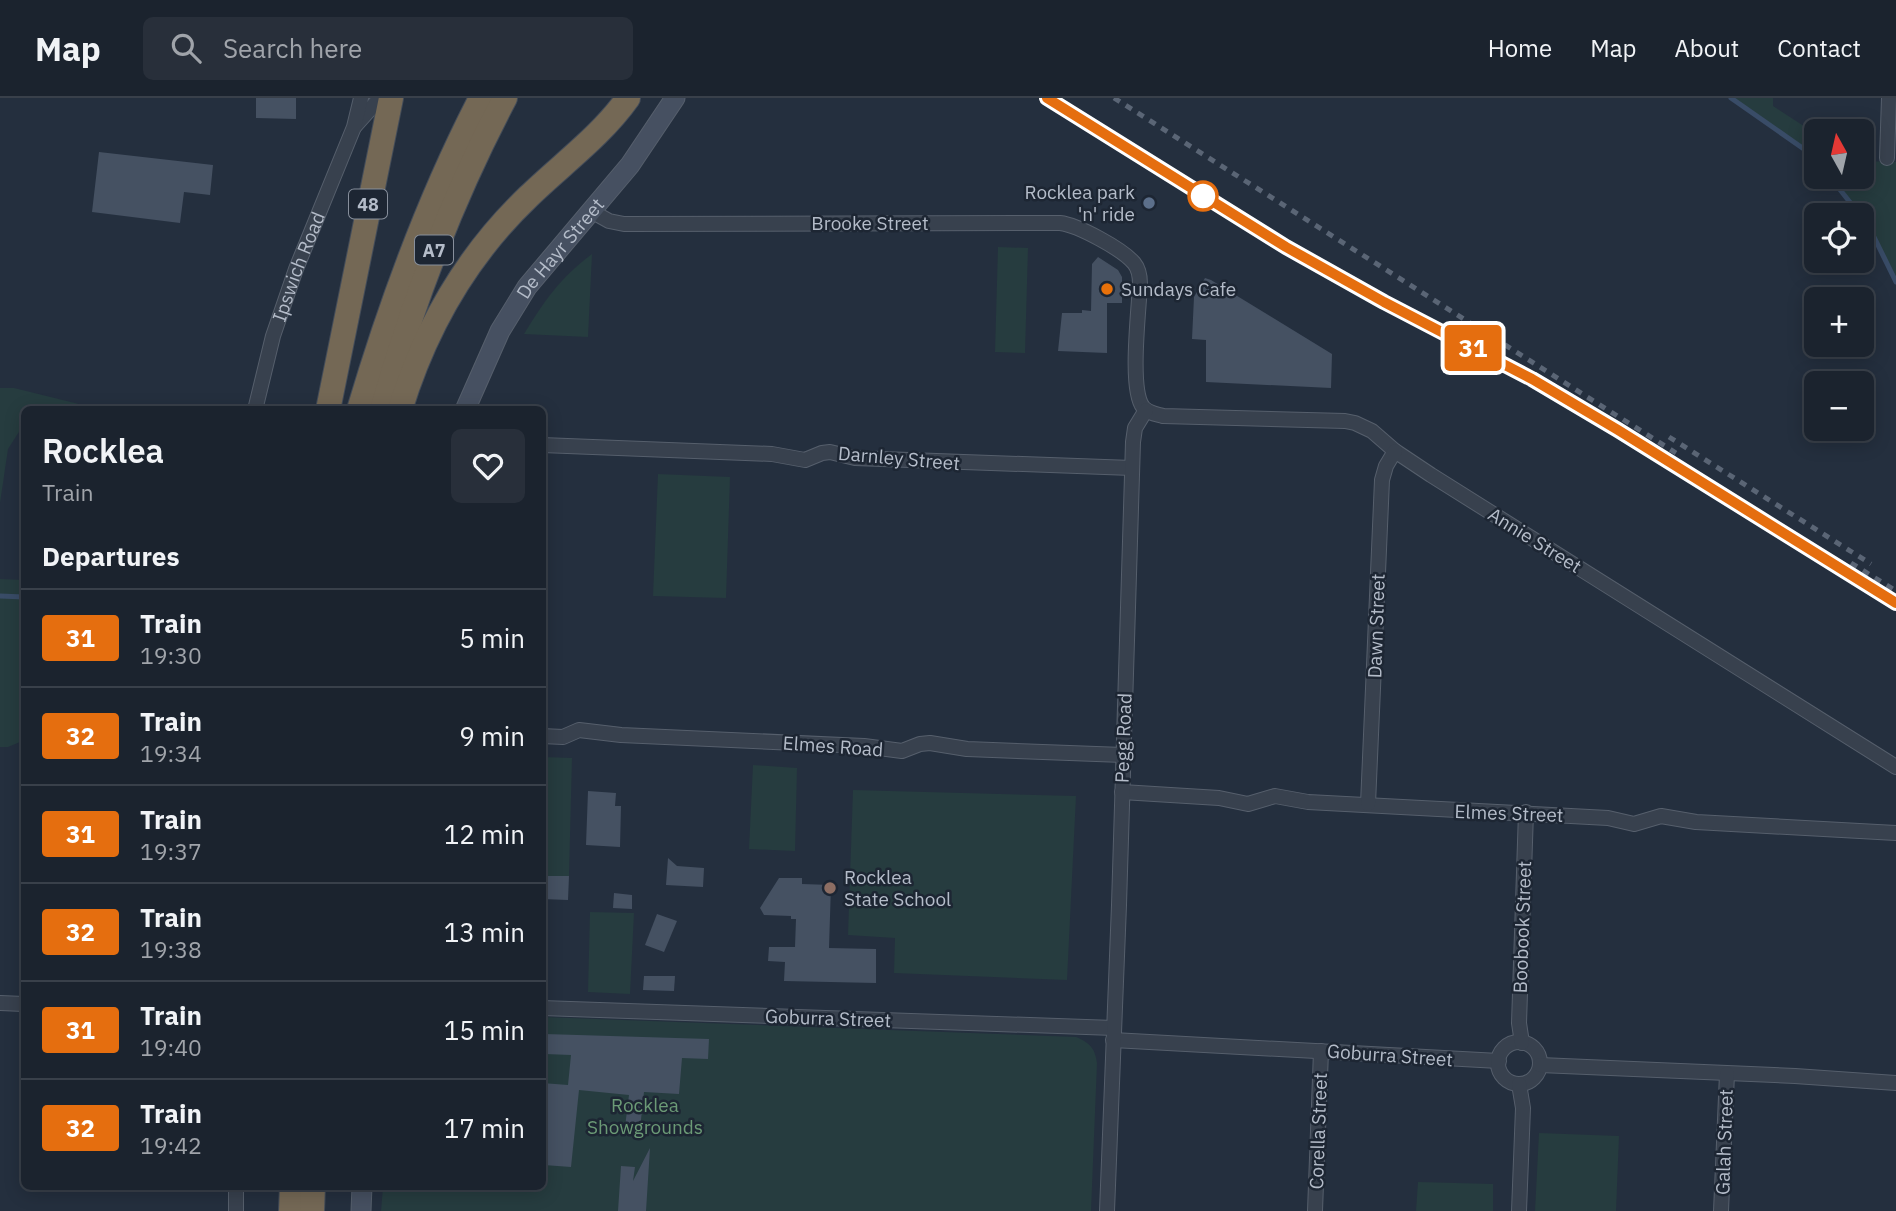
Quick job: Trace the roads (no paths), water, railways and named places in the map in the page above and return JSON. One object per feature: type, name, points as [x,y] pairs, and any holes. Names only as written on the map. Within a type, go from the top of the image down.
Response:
[{"type":"highway","name":"48","points":[[329,406],[391,98]]},
{"type":"highway","name":"A7","points":[[360,406],[383,327],[405,268],[433,197],[481,98]]},
{"type":"highway","name":"A7","points":[[383,406],[414,304],[434,251],[461,187],[505,98]]},
{"type":"highway","points":[[401,406],[416,362],[436,319],[474,258],[512,212],[592,138],[628,98]]},
{"type":"highway","points":[[291,1211],[292,1190]]},
{"type":"highway","points":[[312,1211],[313,1190]]},
{"type":"street","name":"Ipswich Road","points":[[256,406],[273,336],[296,269],[354,127],[361,98]]},
{"type":"street","name":"Ipswich Road","points":[[354,127],[380,98]]},
{"type":"street","name":"De Hayr Street","points":[[467,406],[488,354],[512,310],[541,269],[630,165],[675,98]]},
{"type":"street","points":[[1887,158],[1889,98]]},
{"type":"street","name":"Brooke Street","points":[[591,211],[609,221],[624,224],[1060,223],[1082,229],[1130,260],[1138,270],[1140,284],[1136,383],[1139,400],[1146,410]]},
{"type":"street","name":"Annie Street","points":[[1146,410],[1163,416],[1345,421],[1364,426],[1395,451],[1896,767]]},
{"type":"street","name":"Pegg Road","points":[[1107,1211],[1132,468],[1134,433],[1146,410]]},
{"type":"street","name":"Darnley Street","points":[[546,445],[772,454],[801,460],[831,452],[855,458],[1132,468]]},
{"type":"street","name":"Dawn Street","points":[[1368,804],[1382,480],[1395,451]]},
{"type":"street","name":"Elmes Road","points":[[546,736],[563,737],[579,730],[621,735],[864,746],[897,751],[930,743],[967,749],[1123,755]]},
{"type":"street","name":"Elmes Street","points":[[1122,792],[1219,798],[1248,804],[1275,796],[1308,802],[1608,817],[1634,824],[1667,816],[1696,822],[1896,833]]},
{"type":"street","name":"Boobook Street","points":[[1522,1043],[1520,996],[1526,812]]},
{"type":"street","points":[[0,1003],[21,1004]]},
{"type":"street","name":"Goburra Street","points":[[546,1008],[1113,1034],[1321,1051],[1499,1060]]},
{"type":"street","points":[[1515,1043],[1522,1043],[1533,1048],[1540,1058],[1539,1071],[1531,1081],[1519,1084],[1506,1079],[1499,1068],[1499,1060],[1504,1049],[1515,1043]]},
{"type":"street","name":"Corella Street","points":[[1315,1211],[1321,1051]]},
{"type":"street","points":[[1540,1065],[1896,1083]]},
{"type":"street","name":"Galah Street","points":[[1721,1211],[1727,1074]]},
{"type":"street","points":[[1519,1084],[1523,1108],[1519,1211]]},
{"type":"street","points":[[236,1190],[236,1211]]},
{"type":"street","points":[[361,1211],[362,1190]]},
{"type":"waterway","points":[[1731,98],[1804,149]]},
{"type":"waterway","points":[[1839,189],[1851,203]]},
{"type":"waterway","points":[[1874,237],[1896,282]]},
{"type":"waterway","points":[[0,596],[21,597]]},
{"type":"railway","points":[[1047,98],[1286,247],[1384,302],[1532,379],[1618,430],[1896,603]]},
{"type":"railway","points":[[1114,98],[1676,453]]},
{"type":"railway","points":[[1669,437],[1871,564]]},
{"type":"railway","points":[[1851,563],[1896,591]]},
{"type":"train","name":"31","points":[[1047,98],[1286,247],[1384,302],[1532,379],[1618,430],[1896,603]]},
{"type":"place","name":"Rocklea park 'n' ride","points":[[1149,203]]},
{"type":"place","name":"Sundays Cafe","points":[[1107,289]]},
{"type":"place","name":"Rocklea State School","points":[[830,888]]},
{"type":"park label","name":"Rocklea Showgrounds","points":[[645,1116]]}]
